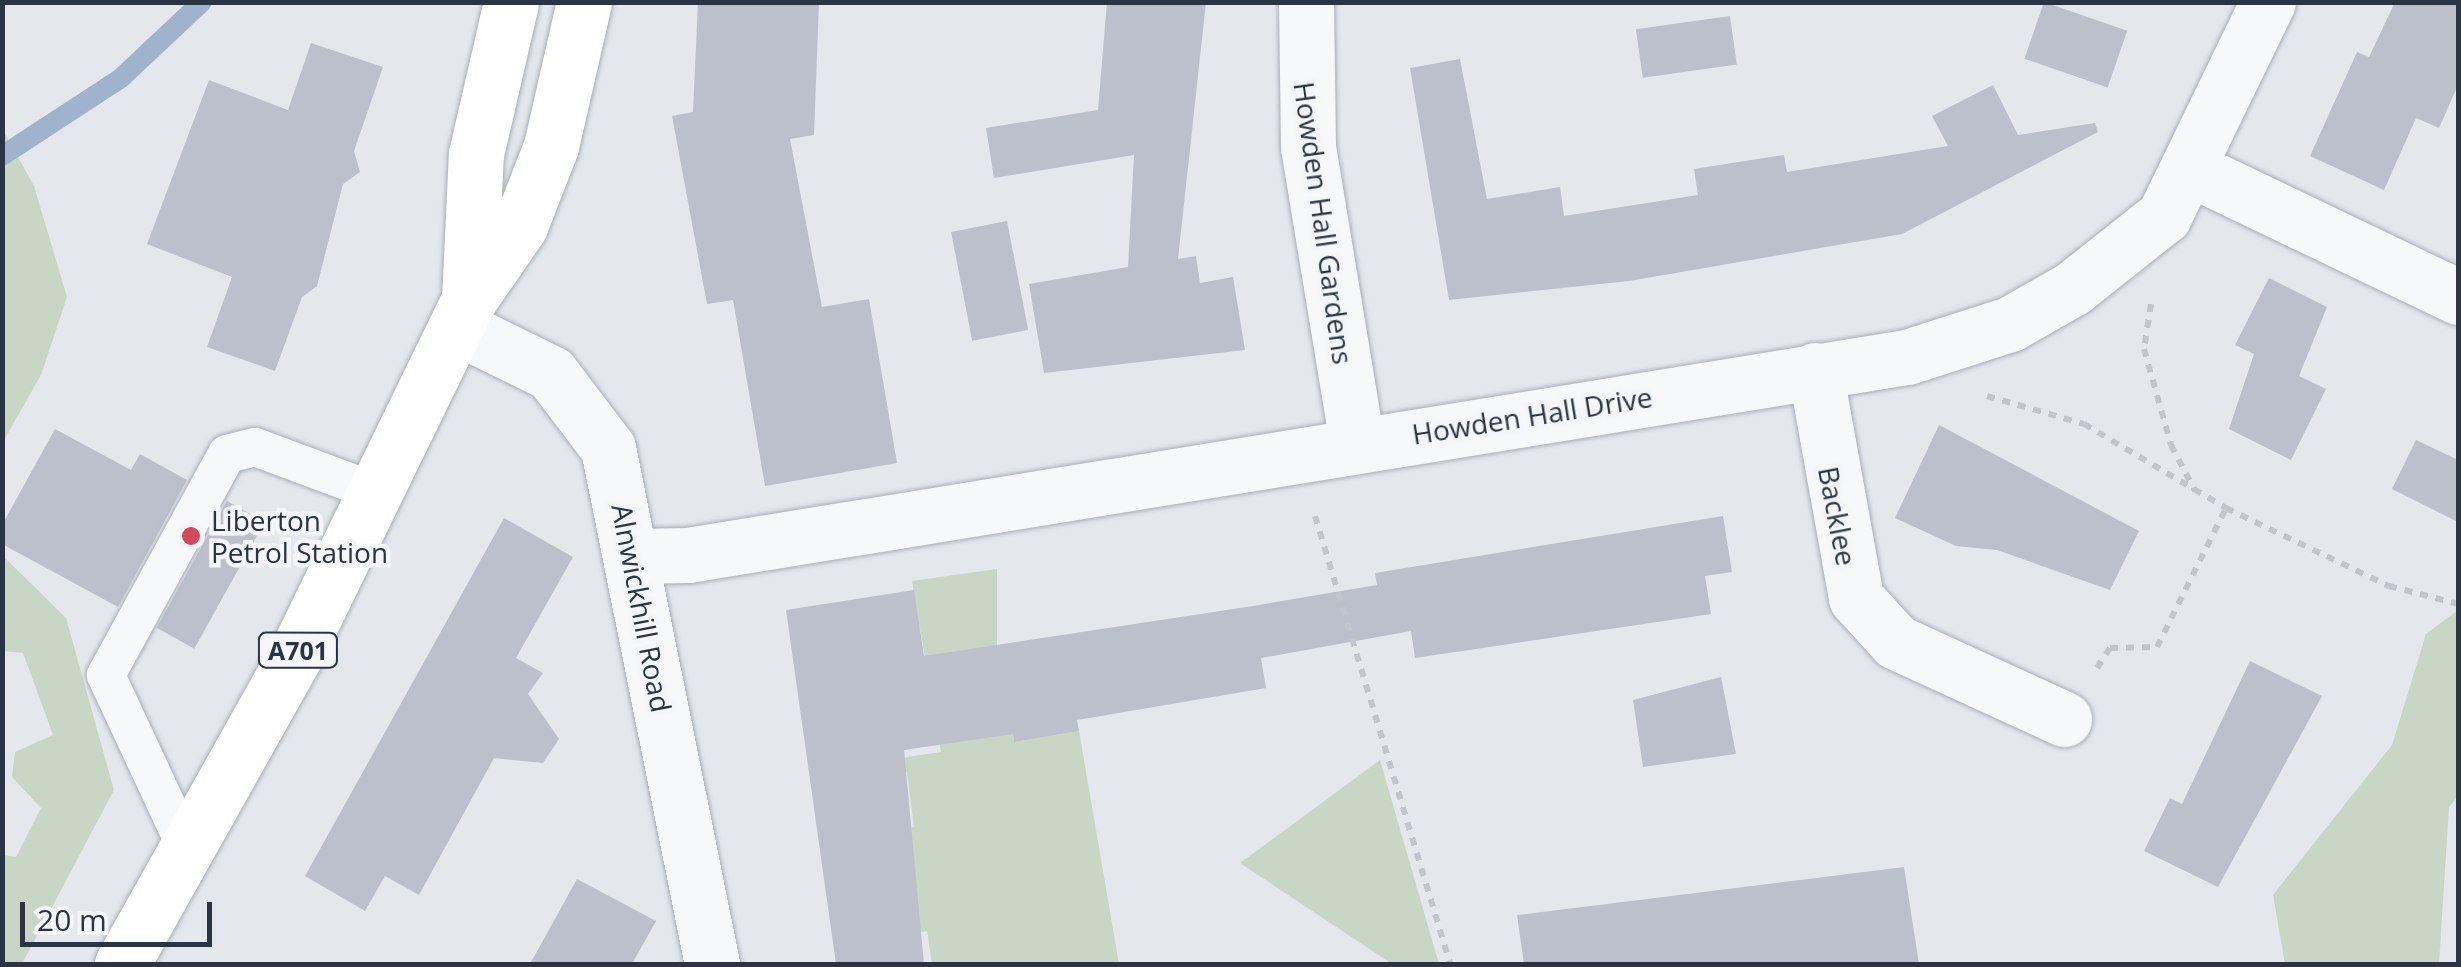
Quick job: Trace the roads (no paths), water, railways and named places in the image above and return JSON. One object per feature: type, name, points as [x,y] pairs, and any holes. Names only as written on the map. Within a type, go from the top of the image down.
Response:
[{"type":"main road","name":"A701","points":[[463,313],[476,154],[511,2]]},
{"type":"main road","name":"A701","points":[[122,964],[380,493],[463,313],[520,226],[551,146],[584,2]]},
{"type":"street","name":"Howden Hall Gardens","points":[[1306,2],[1308,147],[1357,443]]},
{"type":"street","name":"Howden Hall Drive","points":[[630,556],[688,555],[1357,443],[1906,357],[2010,324],[2073,288],[2164,216],[2193,170],[2268,2]]},
{"type":"street","points":[[2193,170],[2458,297]]},
{"type":"street","name":"Alnwickhill Road","points":[[463,313],[539,364],[588,412],[616,472],[712,964]]},
{"type":"street","name":"Backlee","points":[[1815,370],[1856,598],[1896,642],[2064,719]]},
{"type":"lane","points":[[187,849],[106,675],[228,454],[255,447],[380,493]]},
{"type":"waterway","points":[[2,156],[121,78],[202,2]]},
{"type":"place","name":"Liberton Petrol Station","points":[[191,536]]}]
